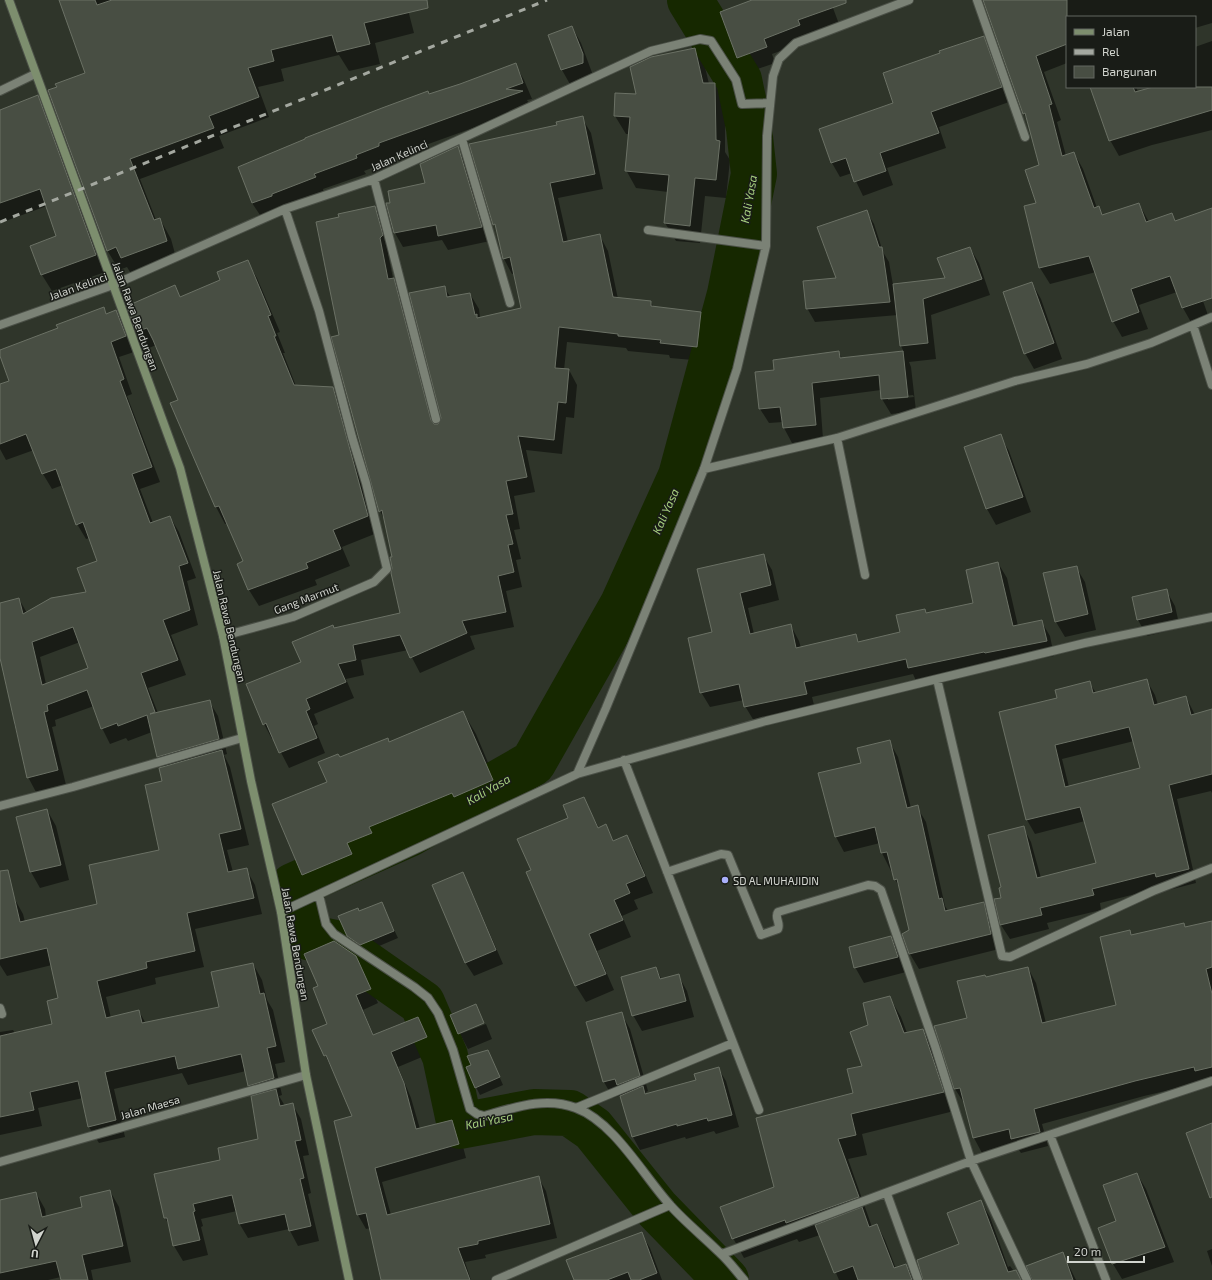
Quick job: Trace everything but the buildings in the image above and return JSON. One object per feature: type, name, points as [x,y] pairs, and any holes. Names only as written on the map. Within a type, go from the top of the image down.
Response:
[{"type":"street","name":"Jalan Rawa Bendungan","points":[[9,0],[180,468],[223,636],[242,738],[281,912],[306,1075],[349,1280]]},
{"type":"street","points":[[577,774],[606,708],[704,469],[737,369],[766,246],[766,136],[773,76],[779,59],[796,43],[909,0]]},
{"type":"street","points":[[977,0],[1025,137]]},
{"type":"street","name":"Jalan Kelinci","points":[[0,325],[113,285],[285,209],[374,179],[624,62],[651,51],[700,39],[711,41],[736,80],[742,104],[769,103]]},
{"type":"street","points":[[0,91],[35,74]]},
{"type":"street","points":[[462,139],[510,303]]},
{"type":"street","points":[[374,179],[436,419]]},
{"type":"street","name":"Gang Marmut","points":[[223,636],[293,617],[360,589],[381,577],[387,569],[366,483],[352,437],[319,311],[285,209]]},
{"type":"street","points":[[648,230],[766,246]]},
{"type":"street","points":[[704,469],[837,438],[1015,381],[1087,364],[1194,328],[1212,317]]},
{"type":"street","points":[[1194,328],[1212,385]]},
{"type":"street","points":[[837,438],[866,575]]},
{"type":"street","points":[[281,912],[577,774],[766,721],[1085,643],[1212,617]]},
{"type":"street","points":[[937,679],[1002,956],[1010,957],[1153,891],[1212,868]]},
{"type":"street","points":[[0,806],[73,787],[242,738]]},
{"type":"street","points":[[624,760],[759,1110]]},
{"type":"street","points":[[667,872],[721,854],[728,855],[761,935],[778,929],[778,912],[864,886],[875,886],[881,890],[935,1046],[971,1161],[1027,1280]]},
{"type":"street","points":[[319,895],[326,924],[334,934],[414,987],[428,998],[438,1013],[453,1050],[470,1109],[477,1114],[484,1116],[530,1104],[551,1103],[576,1108],[594,1118],[618,1139],[670,1205],[722,1254],[744,1280]]},
{"type":"street","points":[[576,1108],[733,1043]]},
{"type":"street","name":"Jalan Maesa","points":[[0,1162],[306,1075]]},
{"type":"street","points":[[722,1254],[887,1194],[971,1161],[1212,1081]]},
{"type":"street","points":[[1050,1135],[1106,1280]]},
{"type":"street","points":[[887,1194],[918,1280]]},
{"type":"street","points":[[496,1280],[648,1213],[670,1205]]},
{"type":"waterway","name":"Kali Yasa","points":[[690,0],[739,80],[749,128],[754,174],[730,294],[681,476],[623,604],[533,763],[409,834],[293,886],[311,938],[336,943],[422,1003],[445,1056],[460,1126],[534,1112],[570,1113],[593,1129],[657,1209],[726,1280]]},
{"type":"railway","points":[[0,222],[547,0]]},
{"type":"place","name":"SD AL MUHAJIDIN","points":[[725,880]]}]
